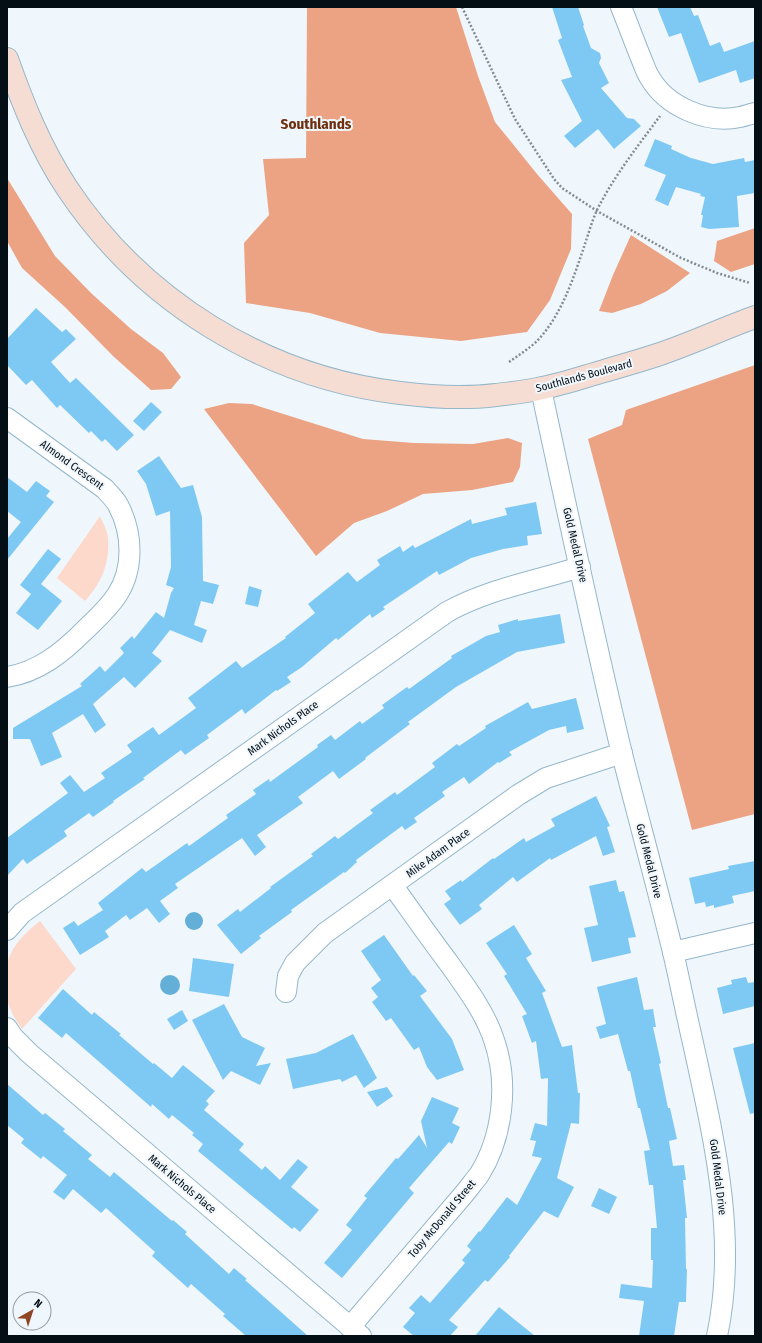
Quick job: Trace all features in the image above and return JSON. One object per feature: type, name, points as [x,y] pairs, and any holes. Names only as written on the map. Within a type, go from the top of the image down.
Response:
[{"type":"main road","name":"Southlands Boulevard","points":[[7,59],[40,141],[67,188],[99,230],[135,269],[178,306],[228,338],[279,363],[332,381],[381,391],[435,398],[493,395],[541,389],[657,355],[755,317]]},
{"type":"street","points":[[621,7],[650,78],[674,103],[705,117],[740,117],[755,113]]},
{"type":"street","name":"Gold Medal Drive","points":[[541,389],[622,753],[672,952],[713,1136],[720,1176],[724,1240],[724,1275],[717,1336]]},
{"type":"street","name":"Almond Crescent","points":[[7,418],[105,489],[118,504],[125,520],[129,545],[126,576],[117,595],[104,611],[75,640],[46,663],[19,675],[7,677]]},
{"type":"street","name":"Mark Nichols Place","points":[[7,930],[22,912],[447,612],[458,606],[490,594],[580,567]]},
{"type":"street","name":"Mike Adam Place","points":[[286,992],[288,976],[296,963],[325,933],[518,795],[546,778],[622,753]]},
{"type":"street","name":"Toby McDonald Street","points":[[355,1331],[479,1174],[490,1152],[501,1110],[502,1087],[500,1061],[494,1040],[483,1015],[463,983],[392,886]]},
{"type":"street","points":[[672,952],[755,933]]},
{"type":"street","name":"Mark Nichols Place","points":[[7,1028],[13,1037],[29,1053],[355,1331]]},
{"type":"path","points":[[462,7],[515,119],[554,180],[562,188],[597,211],[681,258],[717,273],[750,283]]},
{"type":"path","points":[[509,362],[538,340],[552,321],[566,297],[597,211],[610,186],[662,114]]},
{"type":"shaded area","points":[[307,7],[456,7],[478,76],[495,122],[572,214],[571,249],[550,300],[527,332],[461,341],[380,333],[310,313],[246,303],[244,243],[269,215],[263,159],[306,158]]},
{"type":"shaded area","points":[[7,178],[55,256],[92,294],[131,329],[163,353],[181,377],[171,389],[151,390],[113,356],[65,307],[22,268],[7,241]]},
{"type":"shaded area","points":[[755,228],[755,264],[731,272],[714,261],[717,241]]},
{"type":"shaded area","points":[[631,235],[690,273],[667,291],[641,304],[612,313],[599,311],[613,275]]},
{"type":"shaded area","points":[[755,365],[755,814],[692,830],[588,439],[622,425],[626,410]]},
{"type":"shaded area","points":[[229,403],[252,404],[363,439],[414,443],[473,444],[508,438],[522,443],[520,467],[513,482],[472,490],[423,494],[387,511],[354,523],[316,556],[204,409]]},
{"type":"shaded area","points":[[100,516],[108,537],[108,555],[104,572],[96,587],[85,601],[57,578]]},
{"type":"shaded area","points":[[40,921],[76,969],[22,1029],[13,1015],[7,999],[7,965],[12,952],[20,940]]},
{"type":"water","points":[[190,912],[198,912],[203,917],[201,928],[198,930],[190,930],[185,925],[185,917]]},
{"type":"water","points":[[166,975],[174,975],[180,981],[180,989],[174,995],[166,995],[160,989],[160,981]]},
{"type":"building","points":[[552,7],[578,7],[591,48],[600,53],[601,58],[599,63],[609,83],[601,88],[627,118],[634,119],[641,126],[614,149],[598,129],[575,148],[564,136],[582,121],[561,80],[572,77],[558,40],[562,38]]},
{"type":"building","points":[[657,7],[690,7],[694,16],[698,15],[710,46],[720,42],[724,52],[755,41],[755,78],[740,83],[736,70],[699,83],[681,33],[669,37]]},
{"type":"building","points":[[655,139],[672,146],[671,149],[691,158],[713,164],[744,158],[745,162],[755,160],[755,193],[737,196],[739,227],[709,229],[701,227],[703,215],[701,215],[705,197],[700,196],[701,194],[676,187],[668,206],[655,200],[666,175],[644,166]]},
{"type":"building","points":[[36,308],[62,332],[66,329],[76,339],[51,362],[70,383],[76,378],[134,435],[117,451],[105,439],[102,442],[91,431],[89,433],[60,405],[57,408],[32,380],[26,385],[7,365],[7,339]]},
{"type":"building","points":[[151,402],[162,412],[144,431],[133,421]]},
{"type":"building","points":[[159,456],[181,488],[193,485],[202,517],[203,581],[219,585],[213,604],[201,601],[194,625],[207,630],[202,643],[170,630],[152,653],[162,661],[135,688],[124,677],[93,704],[106,725],[95,733],[83,714],[52,733],[62,757],[41,766],[30,739],[13,739],[13,728],[82,686],[80,684],[100,666],[105,672],[124,653],[120,648],[132,636],[134,639],[156,612],[164,618],[171,593],[174,588],[166,585],[171,567],[170,511],[156,516],[146,484],[137,471]]},
{"type":"building","points":[[7,477],[27,492],[36,481],[50,491],[46,496],[54,502],[7,560],[7,539],[21,522],[7,511]]},
{"type":"building","points":[[536,502],[542,534],[527,536],[528,545],[503,549],[471,558],[439,575],[437,571],[383,607],[385,609],[372,618],[370,614],[338,640],[336,638],[302,667],[287,677],[291,682],[277,691],[276,690],[245,714],[242,709],[207,735],[209,738],[185,755],[181,750],[143,778],[145,779],[93,817],[89,813],[64,831],[67,836],[27,864],[23,859],[7,876],[7,838],[68,793],[60,783],[70,775],[84,792],[105,778],[101,773],[132,752],[127,745],[153,727],[159,735],[196,708],[188,698],[236,661],[242,668],[286,638],[285,637],[315,613],[308,604],[348,572],[357,582],[380,565],[377,560],[400,546],[403,552],[413,545],[415,548],[471,519],[472,524],[507,515],[505,508]]},
{"type":"building","points":[[48,549],[61,559],[41,584],[62,601],[38,630],[16,613],[31,594],[20,585]]},
{"type":"building","points":[[249,586],[262,590],[258,607],[245,604]]},
{"type":"building","points":[[560,614],[565,643],[517,652],[456,687],[408,722],[410,724],[339,779],[333,771],[298,797],[303,803],[257,835],[266,847],[255,856],[242,838],[175,884],[178,888],[160,901],[170,914],[159,923],[147,908],[130,920],[126,915],[105,931],[109,937],[80,955],[63,928],[74,921],[78,926],[103,910],[98,903],[142,868],[146,872],[187,843],[189,846],[228,818],[226,815],[256,794],[253,790],[269,779],[270,782],[318,747],[317,745],[331,735],[335,740],[360,721],[362,724],[384,708],[382,705],[407,687],[409,689],[452,658],[451,656],[486,636],[500,632],[498,625],[518,619],[518,621]]},
{"type":"building","points":[[576,698],[584,729],[567,733],[566,726],[549,730],[509,752],[512,755],[499,763],[498,762],[469,784],[464,777],[442,792],[445,796],[414,818],[417,822],[405,830],[402,826],[356,860],[357,862],[345,873],[344,872],[291,910],[292,912],[259,936],[261,938],[241,954],[217,925],[238,909],[240,912],[271,888],[270,887],[313,856],[311,854],[335,836],[338,839],[373,813],[370,810],[395,792],[397,795],[435,767],[432,763],[457,744],[459,746],[486,728],[485,726],[528,702],[532,709]]},
{"type":"building","points":[[596,796],[610,826],[607,827],[615,852],[603,856],[596,836],[551,860],[550,858],[517,882],[513,877],[479,905],[482,909],[460,925],[444,904],[451,899],[445,891],[461,880],[462,882],[493,858],[494,859],[524,838],[526,842],[555,826],[551,819]]},
{"type":"building","points":[[755,861],[755,891],[732,896],[734,903],[714,908],[714,905],[706,907],[705,902],[695,904],[689,878],[729,869],[728,866]]},
{"type":"building","points":[[616,880],[619,892],[624,891],[636,937],[628,938],[631,953],[592,962],[584,928],[598,925],[589,886]]},
{"type":"building","points":[[514,925],[532,954],[526,958],[546,991],[542,993],[562,1047],[572,1045],[578,1093],[580,1093],[579,1124],[571,1123],[557,1178],[574,1187],[558,1218],[544,1211],[509,1256],[510,1257],[488,1282],[485,1280],[449,1320],[458,1327],[450,1336],[414,1336],[403,1327],[415,1313],[409,1308],[421,1295],[430,1303],[465,1263],[462,1260],[471,1250],[467,1246],[479,1231],[480,1232],[507,1197],[517,1205],[542,1158],[532,1156],[536,1141],[530,1140],[535,1123],[547,1126],[548,1078],[541,1079],[536,1041],[532,1043],[522,1016],[527,1014],[504,976],[507,974],[486,943]]},
{"type":"building","points":[[384,935],[413,976],[414,975],[427,991],[420,996],[452,1039],[464,1070],[437,1080],[427,1067],[419,1047],[414,1050],[391,1018],[386,1021],[372,1002],[378,997],[371,988],[381,980],[361,951]]},
{"type":"building","points":[[193,958],[234,964],[229,997],[189,991]]},
{"type":"building","points":[[637,977],[644,1010],[653,1009],[656,1027],[653,1027],[661,1063],[659,1064],[668,1108],[670,1108],[677,1139],[669,1141],[673,1166],[684,1165],[686,1180],[683,1180],[687,1218],[685,1218],[687,1269],[686,1302],[679,1302],[674,1336],[639,1336],[644,1301],[619,1298],[621,1284],[652,1288],[653,1260],[651,1260],[651,1228],[657,1228],[653,1185],[649,1185],[644,1151],[650,1150],[640,1108],[638,1108],[630,1071],[628,1071],[618,1034],[600,1039],[596,1027],[606,1024],[597,987]]},
{"type":"building","points":[[746,977],[748,983],[755,982],[755,1006],[723,1014],[717,988],[732,984],[731,980]]},
{"type":"building","points":[[63,989],[92,1015],[94,1012],[121,1034],[119,1035],[172,1078],[183,1065],[215,1091],[206,1101],[209,1104],[204,1110],[244,1144],[239,1150],[262,1170],[265,1166],[280,1180],[298,1159],[308,1167],[291,1187],[319,1210],[300,1232],[294,1227],[292,1229],[198,1151],[203,1144],[192,1135],[194,1133],[172,1115],[169,1119],[152,1104],[151,1107],[66,1033],[62,1038],[38,1018]]},
{"type":"building","points":[[224,1004],[242,1037],[265,1048],[256,1066],[271,1063],[260,1085],[231,1071],[223,1080],[192,1020]]},
{"type":"building","points":[[182,1010],[188,1021],[174,1030],[167,1019]]},
{"type":"building","points":[[353,1034],[377,1078],[364,1088],[356,1075],[342,1082],[340,1079],[293,1089],[286,1059],[316,1053]]},
{"type":"building","points":[[755,1043],[755,1113],[750,1114],[733,1048]]},
{"type":"building","points":[[7,1084],[43,1115],[45,1113],[65,1129],[63,1131],[92,1155],[88,1159],[110,1177],[114,1172],[172,1221],[173,1220],[187,1232],[185,1234],[229,1274],[234,1268],[247,1279],[245,1280],[308,1336],[246,1336],[223,1316],[225,1314],[191,1284],[188,1288],[152,1256],[155,1252],[106,1208],[101,1213],[73,1189],[64,1200],[53,1192],[67,1175],[43,1156],[41,1159],[21,1143],[24,1139],[7,1125]]},
{"type":"building","points":[[387,1087],[393,1096],[377,1107],[367,1092]]},
{"type":"building","points":[[432,1097],[459,1108],[452,1123],[460,1127],[452,1144],[449,1142],[409,1188],[414,1193],[342,1278],[324,1263],[352,1230],[346,1225],[367,1198],[364,1196],[396,1158],[398,1159],[419,1135],[427,1148],[421,1121]]},
{"type":"building","points":[[599,1188],[617,1197],[609,1214],[591,1206]]},
{"type":"building","points":[[499,1307],[535,1336],[475,1336]]},
{"type":"district","name":"Southlands","points":[[316,124]]}]
